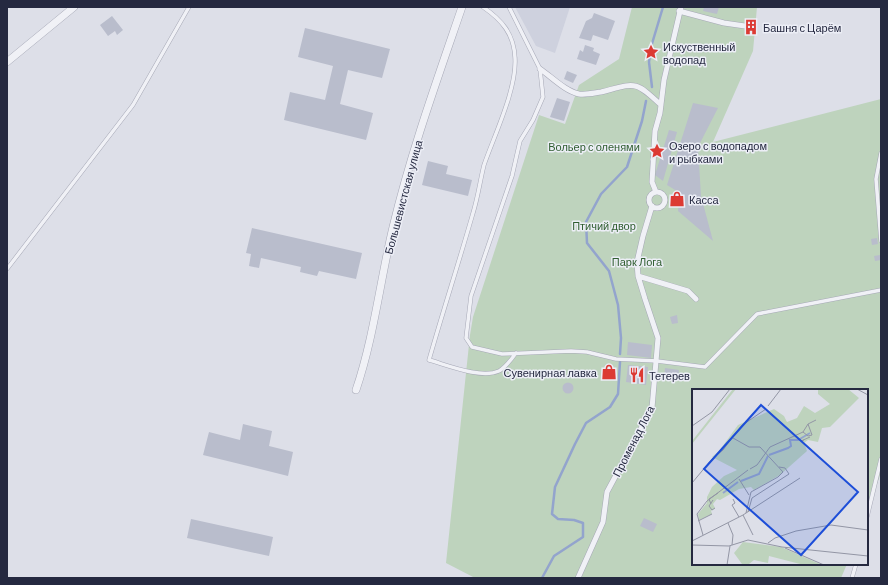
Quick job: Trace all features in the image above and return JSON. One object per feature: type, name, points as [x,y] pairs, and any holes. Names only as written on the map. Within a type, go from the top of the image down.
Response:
[{"type":"street","points":[[7,62],[74,7]]},
{"type":"street","name":"Большевистская улица","points":[[356,390],[366,363],[393,227],[425,113],[462,7]]},
{"type":"street","points":[[656,192],[650,198],[650,203],[652,206],[660,207],[665,202],[663,195],[656,192],[652,182],[655,131],[661,105],[664,80],[680,9],[724,24],[745,26]]},
{"type":"street","points":[[540,69],[574,92],[582,94],[597,93],[632,84],[644,90],[661,105]]},
{"type":"street","name":"Променад Лога","points":[[578,578],[603,522],[606,492],[624,463],[652,408],[658,338],[638,276],[637,262],[652,206]]},
{"type":"street","points":[[638,276],[688,291],[696,299]]},
{"type":"lane","points":[[7,268],[133,105],[189,7]]},
{"type":"lane","points":[[483,7],[502,23],[510,34],[515,58],[515,69],[498,130],[484,166],[474,211],[429,360],[483,373],[498,371],[505,367],[516,353]]},
{"type":"lane","points":[[509,7],[540,69],[543,97],[533,120],[520,141],[512,176],[472,296],[466,338],[472,347],[502,354],[564,350],[587,352],[616,359],[657,361],[706,367],[757,314],[881,290]]},
{"type":"lane","points":[[881,153],[876,179],[881,241]]},
{"type":"lane","points":[[868,513],[881,459]]},
{"type":"lane","points":[[852,578],[856,565]]},
{"type":"shaded area","points":[[515,7],[570,7],[555,53],[536,46]]},
{"type":"green space","name":"Парк Лога","points":[[632,7],[757,7],[753,51],[713,142],[881,99],[881,473],[868,508],[868,389],[692,389],[692,565],[847,565],[841,578],[475,578],[446,563],[473,317],[539,115],[565,124],[579,85],[619,59]]},
{"type":"building","points":[[704,7],[719,7],[717,14],[703,11]]},
{"type":"building","points":[[594,13],[615,21],[608,40],[593,35],[591,41],[579,38],[586,21],[592,18]]},
{"type":"building","points":[[112,16],[123,30],[117,35],[115,31],[108,36],[100,25]]},
{"type":"building","name":"Башня с Царём","points":[[749,22],[756,24],[754,31],[747,30]]},
{"type":"building","points":[[305,28],[390,49],[382,78],[348,70],[340,104],[373,113],[366,140],[284,120],[290,92],[325,100],[333,66],[298,57]]},
{"type":"building","points":[[585,45],[594,48],[593,51],[600,54],[596,65],[577,59],[580,50],[583,52]]},
{"type":"building","points":[[567,71],[577,75],[573,83],[564,79]]},
{"type":"building","points":[[557,98],[570,102],[564,121],[550,117]]},
{"type":"building","points":[[693,103],[718,108],[698,147],[701,196],[713,241],[678,211],[680,193],[667,185]]},
{"type":"building","points":[[669,130],[677,132],[663,181],[655,175]]},
{"type":"building","points":[[428,161],[448,166],[446,174],[472,180],[468,196],[422,185]]},
{"type":"building","name":"Касса","points":[[675,192],[679,192],[678,206],[674,205]]},
{"type":"building","points":[[252,228],[362,253],[356,279],[319,271],[317,276],[300,272],[301,267],[261,258],[259,268],[249,266],[251,254],[246,253]]},
{"type":"building","points":[[877,238],[878,244],[872,245],[871,239]]},
{"type":"building","points":[[880,255],[881,260],[875,261],[874,256]]},
{"type":"building","points":[[677,315],[678,323],[672,324],[670,317]]},
{"type":"building","points":[[628,342],[652,345],[651,358],[627,355]]},
{"type":"building","name":"Сувенирная лавка","points":[[605,365],[614,367],[612,379],[605,378]]},
{"type":"building","name":"Тетерев","points":[[628,365],[648,367],[646,385],[626,382]]},
{"type":"building","points":[[665,368],[679,370],[678,378],[664,377]]},
{"type":"building","points":[[566,383],[570,383],[572,384],[572,392],[566,393],[563,390],[563,386]]},
{"type":"building","points":[[243,424],[272,431],[269,446],[293,452],[288,476],[203,455],[209,432],[240,440]]},
{"type":"building","points":[[644,518],[657,524],[653,532],[640,526]]},
{"type":"building","points":[[191,519],[273,537],[269,556],[187,538]]},
{"type":"waterway","points":[[652,87],[649,62],[651,47],[663,7]]},
{"type":"waterway","points":[[620,354],[621,338],[618,305],[609,271],[587,243],[586,222],[601,194],[627,167],[642,121],[646,101]]},
{"type":"waterway","points":[[542,578],[554,556],[583,537],[583,523],[574,520],[558,519],[552,514],[555,487],[586,423],[610,407],[618,394],[620,362]]},
{"type":"place","name":"Башня с Царём","points":[[751,27]]},
{"type":"place","name":"Искуственный водопад","points":[[651,52]]},
{"type":"place","name":"Озеро с водопадом и рыбками","points":[[657,151]]},
{"type":"place","name":"Касса","points":[[677,199]]},
{"type":"place","name":"Сувенирная лавка","points":[[609,372]]},
{"type":"place","name":"Тетерев","points":[[637,375]]},
{"type":"park label","name":"Вольер с оленями","points":[[594,146]]},
{"type":"park label","name":"Птичий двор","points":[[604,225]]}]
